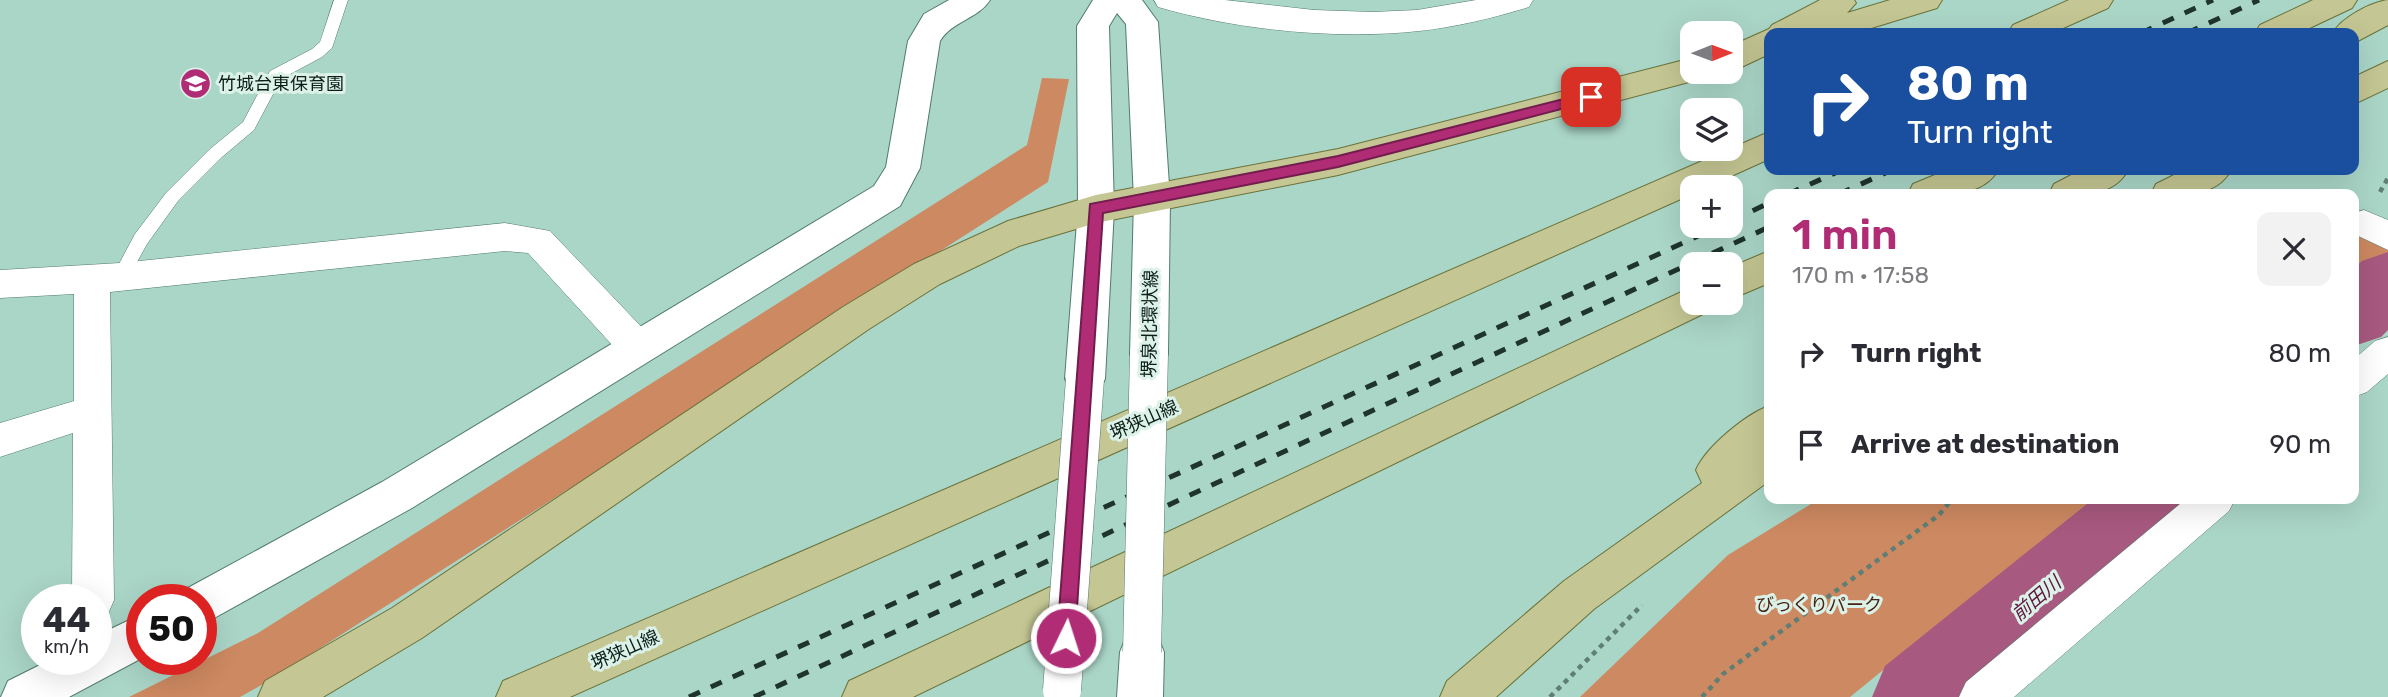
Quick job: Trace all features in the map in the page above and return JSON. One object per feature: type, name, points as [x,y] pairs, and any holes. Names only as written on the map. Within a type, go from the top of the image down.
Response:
[{"type":"main road","points":[[1062,694],[1096,208],[1093,26],[1108,0]]},
{"type":"main road","name":"堺泉北環状線","points":[[1124,0],[1142,22],[1152,200],[1140,697]]},
{"type":"main road","points":[[1793,28],[1846,0]]},
{"type":"main road","points":[[1835,28],[1926,0]]},
{"type":"main road","points":[[2035,28],[2097,0]]},
{"type":"main road","points":[[2282,28],[2341,0]]},
{"type":"main road","points":[[217,594],[397,495],[887,196],[903,168],[924,41],[935,22],[956,4]]},
{"type":"main road","points":[[2357,28],[2388,10]]},
{"type":"main road","points":[[1743,54],[1764,43]]},
{"type":"main road","points":[[1743,57],[1764,50]]},
{"type":"main road","points":[[2359,89],[2388,73]]},
{"type":"main road","points":[[281,697],[407,623],[845,325],[927,274],[1008,235],[1096,208],[1152,200],[1338,162],[1680,74]]},
{"type":"main road","name":"堺狭山線","points":[[519,697],[1764,147]]},
{"type":"main road","points":[[1937,189],[1969,175]]},
{"type":"main road","points":[[2076,189],[2101,175]]},
{"type":"main road","points":[[2178,189],[2204,175]]},
{"type":"main road","points":[[1743,278],[1764,268]]},
{"type":"main road","points":[[865,697],[1680,308]]},
{"type":"main road","points":[[1463,697],[1764,428]]},
{"type":"main road","points":[[1578,595],[1764,462]]},
{"type":"main road","points":[[24,697],[66,675]]},
{"type":"street","points":[[1169,0],[1232,13],[1335,23],[1404,22],[1477,11],[1518,0]]},
{"type":"street","points":[[0,284],[106,279],[505,237],[538,241],[638,348]]},
{"type":"street","points":[[93,584],[92,411],[106,279]]},
{"type":"street","points":[[2359,377],[2388,352]]},
{"type":"street","points":[[0,440],[92,411]]},
{"type":"street","points":[[1981,697],[2209,504]]},
{"type":"lane","points":[[106,279],[141,239],[172,197],[216,153],[249,126],[275,75],[317,53],[327,44],[341,0]]},
{"type":"path","points":[[1702,697],[1723,674],[1939,515],[1948,504]]},
{"type":"path","points":[[1550,697],[1643,604]]},
{"type":"green space","points":[[1042,78],[1069,79],[1048,182],[240,697],[129,697],[173,675],[217,675],[217,653],[258,633],[1027,145]]},
{"type":"green space","points":[[2359,228],[2388,249],[2388,259],[2359,283]]},
{"type":"green space","name":"びっくりパーク","points":[[1811,504],[2087,504],[1850,697],[1580,697],[1728,555]]},
{"type":"waterway","name":"前田川","points":[[2359,310],[2388,282]]},
{"type":"waterway","name":"前田川","points":[[1917,697],[2148,504]]},
{"type":"railway","points":[[2152,28],[2213,0]]},
{"type":"railway","points":[[2198,28],[2259,0]]},
{"type":"railway","points":[[1799,189],[1831,175]]},
{"type":"railway","points":[[1850,189],[1881,175]]},
{"type":"railway","points":[[1743,215],[1764,205]]},
{"type":"railway","points":[[754,697],[1764,229]]},
{"type":"railway","points":[[689,697],[1694,238]]},
{"type":"place","name":"竹城台東保育園","points":[[195,84]]},
{"type":"route","points":[[1066,638],[1096,208],[1152,200],[1338,162],[1591,97]]}]
